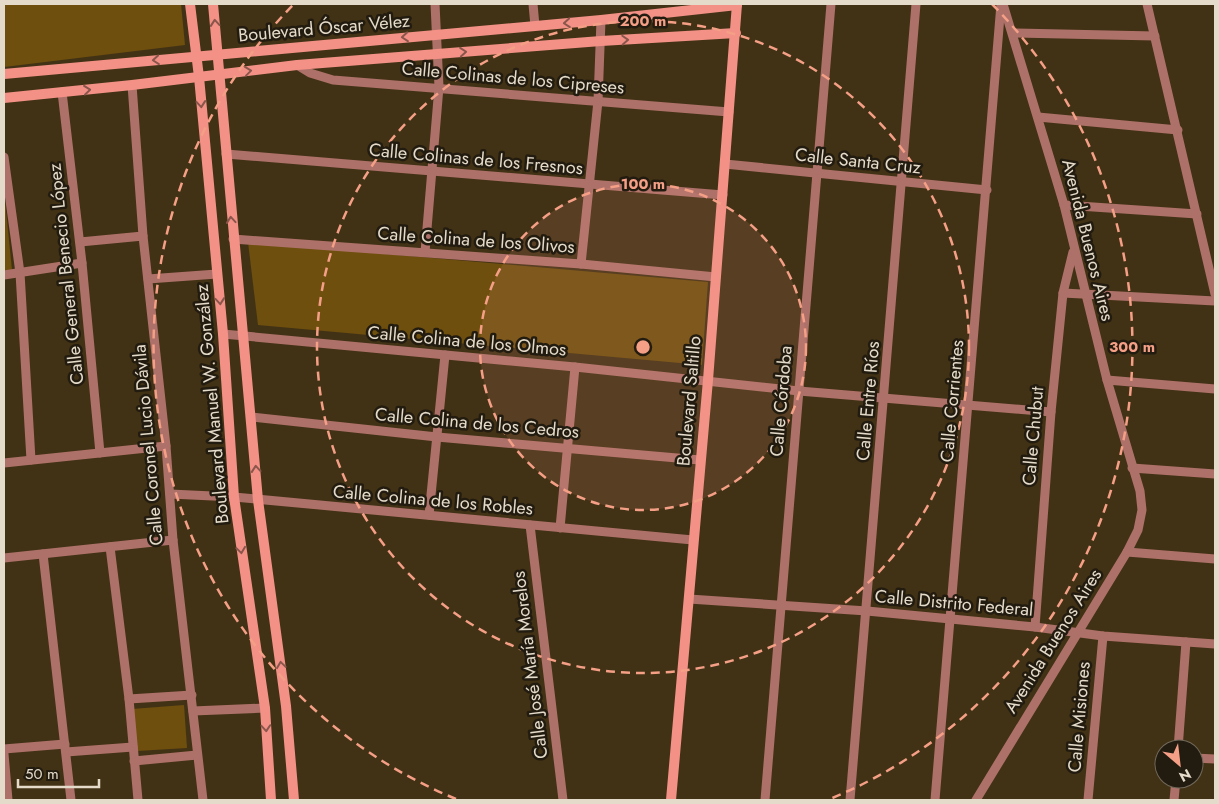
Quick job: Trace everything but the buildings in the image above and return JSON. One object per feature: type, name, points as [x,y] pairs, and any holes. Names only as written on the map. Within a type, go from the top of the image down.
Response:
[{"type":"street","name":"Boulevard Manuel W. González","points":[[190,4],[199,77],[217,274],[234,497],[265,708],[272,800]]},
{"type":"street","name":"Boulevard Manuel W. González","points":[[213,4],[258,500],[286,706],[294,800]]},
{"type":"street","points":[[425,252],[439,87],[435,4]]},
{"type":"street","points":[[533,4],[535,26]]},
{"type":"street","name":"Boulevard Óscar Vélez","points":[[4,74],[601,20],[737,4]]},
{"type":"street","name":"Boulevard Saltillo","points":[[671,800],[708,380],[737,4]]},
{"type":"street","name":"Calle Córdoba","points":[[765,800],[815,173],[831,4]]},
{"type":"street","name":"Calle Entre Ríos","points":[[850,800],[903,182],[916,4]]},
{"type":"street","name":"Avenida Buenos Aires","points":[[976,800],[1127,552],[1138,530],[1142,510],[1140,491],[1107,380],[1064,205],[1013,33],[1002,4]]},
{"type":"street","name":"Calle Corrientes","points":[[935,800],[1002,4]]},
{"type":"street","points":[[1147,4],[1215,294]]},
{"type":"street","points":[[581,264],[598,101],[601,20]]},
{"type":"street","name":"Boulevard Óscar Vélez","points":[[4,98],[132,86],[297,65],[601,41],[736,33]]},
{"type":"street","points":[[1013,33],[1155,36]]},
{"type":"street","name":"Calle Colinas de los Cipreses","points":[[297,65],[310,73],[333,80],[439,87],[729,112]]},
{"type":"street","name":"Calle Coronel Lucio Dávila","points":[[132,86],[143,236],[166,446],[173,540],[203,800]]},
{"type":"street","name":"Calle General Benecio López","points":[[62,92],[80,242],[100,453]]},
{"type":"street","points":[[1038,117],[1178,130]]},
{"type":"street","name":"Calle Colinas de los Fresnos","points":[[226,154],[723,195]]},
{"type":"street","points":[[4,157],[20,273],[31,460]]},
{"type":"street","name":"Calle Santa Cruz","points":[[725,164],[987,190]]},
{"type":"street","points":[[1064,205],[1197,214]]},
{"type":"street","points":[[80,242],[143,236]]},
{"type":"street","name":"Calle Colina de los Olivos","points":[[233,239],[581,264],[716,277]]},
{"type":"street","name":"Calle Chubut","points":[[1035,627],[1051,412],[1063,294],[1074,249]]},
{"type":"street","points":[[4,275],[82,263]]},
{"type":"street","points":[[148,279],[217,274]]},
{"type":"street","points":[[1063,294],[1215,301]]},
{"type":"street","name":"Calle Colina de los Olmos","points":[[222,334],[708,380],[799,391],[1051,412]]},
{"type":"street","points":[[429,515],[445,355]]},
{"type":"street","points":[[560,528],[569,448],[575,367]]},
{"type":"street","points":[[1107,380],[1215,389]]},
{"type":"street","name":"Calle Colina de los Cedros","points":[[251,417],[437,437],[700,460]]},
{"type":"street","points":[[4,463],[166,446]]},
{"type":"street","points":[[1132,468],[1215,474]]},
{"type":"street","name":"Calle Colina de los Robles","points":[[170,494],[234,497],[693,540]]},
{"type":"street","name":"Calle José María Morelos","points":[[530,525],[563,800]]},
{"type":"street","points":[[4,558],[173,540]]},
{"type":"street","points":[[110,547],[129,699],[138,800]]},
{"type":"street","points":[[1127,552],[1215,559]]},
{"type":"street","points":[[43,554],[71,800]]},
{"type":"street","name":"Calle Distrito Federal","points":[[689,599],[867,611],[1035,627],[1103,636],[1215,644]]},
{"type":"street","name":"Calle Misiones","points":[[1088,800],[1103,636]]},
{"type":"street","points":[[1179,739],[1186,642]]},
{"type":"street","points":[[129,699],[192,695]]},
{"type":"street","points":[[193,711],[265,708]]},
{"type":"street","points":[[4,749],[133,747]]},
{"type":"street","points":[[4,754],[8,800]]},
{"type":"street","points":[[134,761],[197,756]]},
{"type":"street","points":[[671,800],[676,800]]},
{"type":"shaded area","points":[[4,4],[181,4],[185,45],[4,67]]},
{"type":"shaded area","points":[[4,191],[12,270],[4,270]]},
{"type":"shaded area","points":[[248,242],[708,282],[702,365],[258,325]]},
{"type":"shaded area","points":[[184,705],[187,748],[137,751],[132,709]]}]
